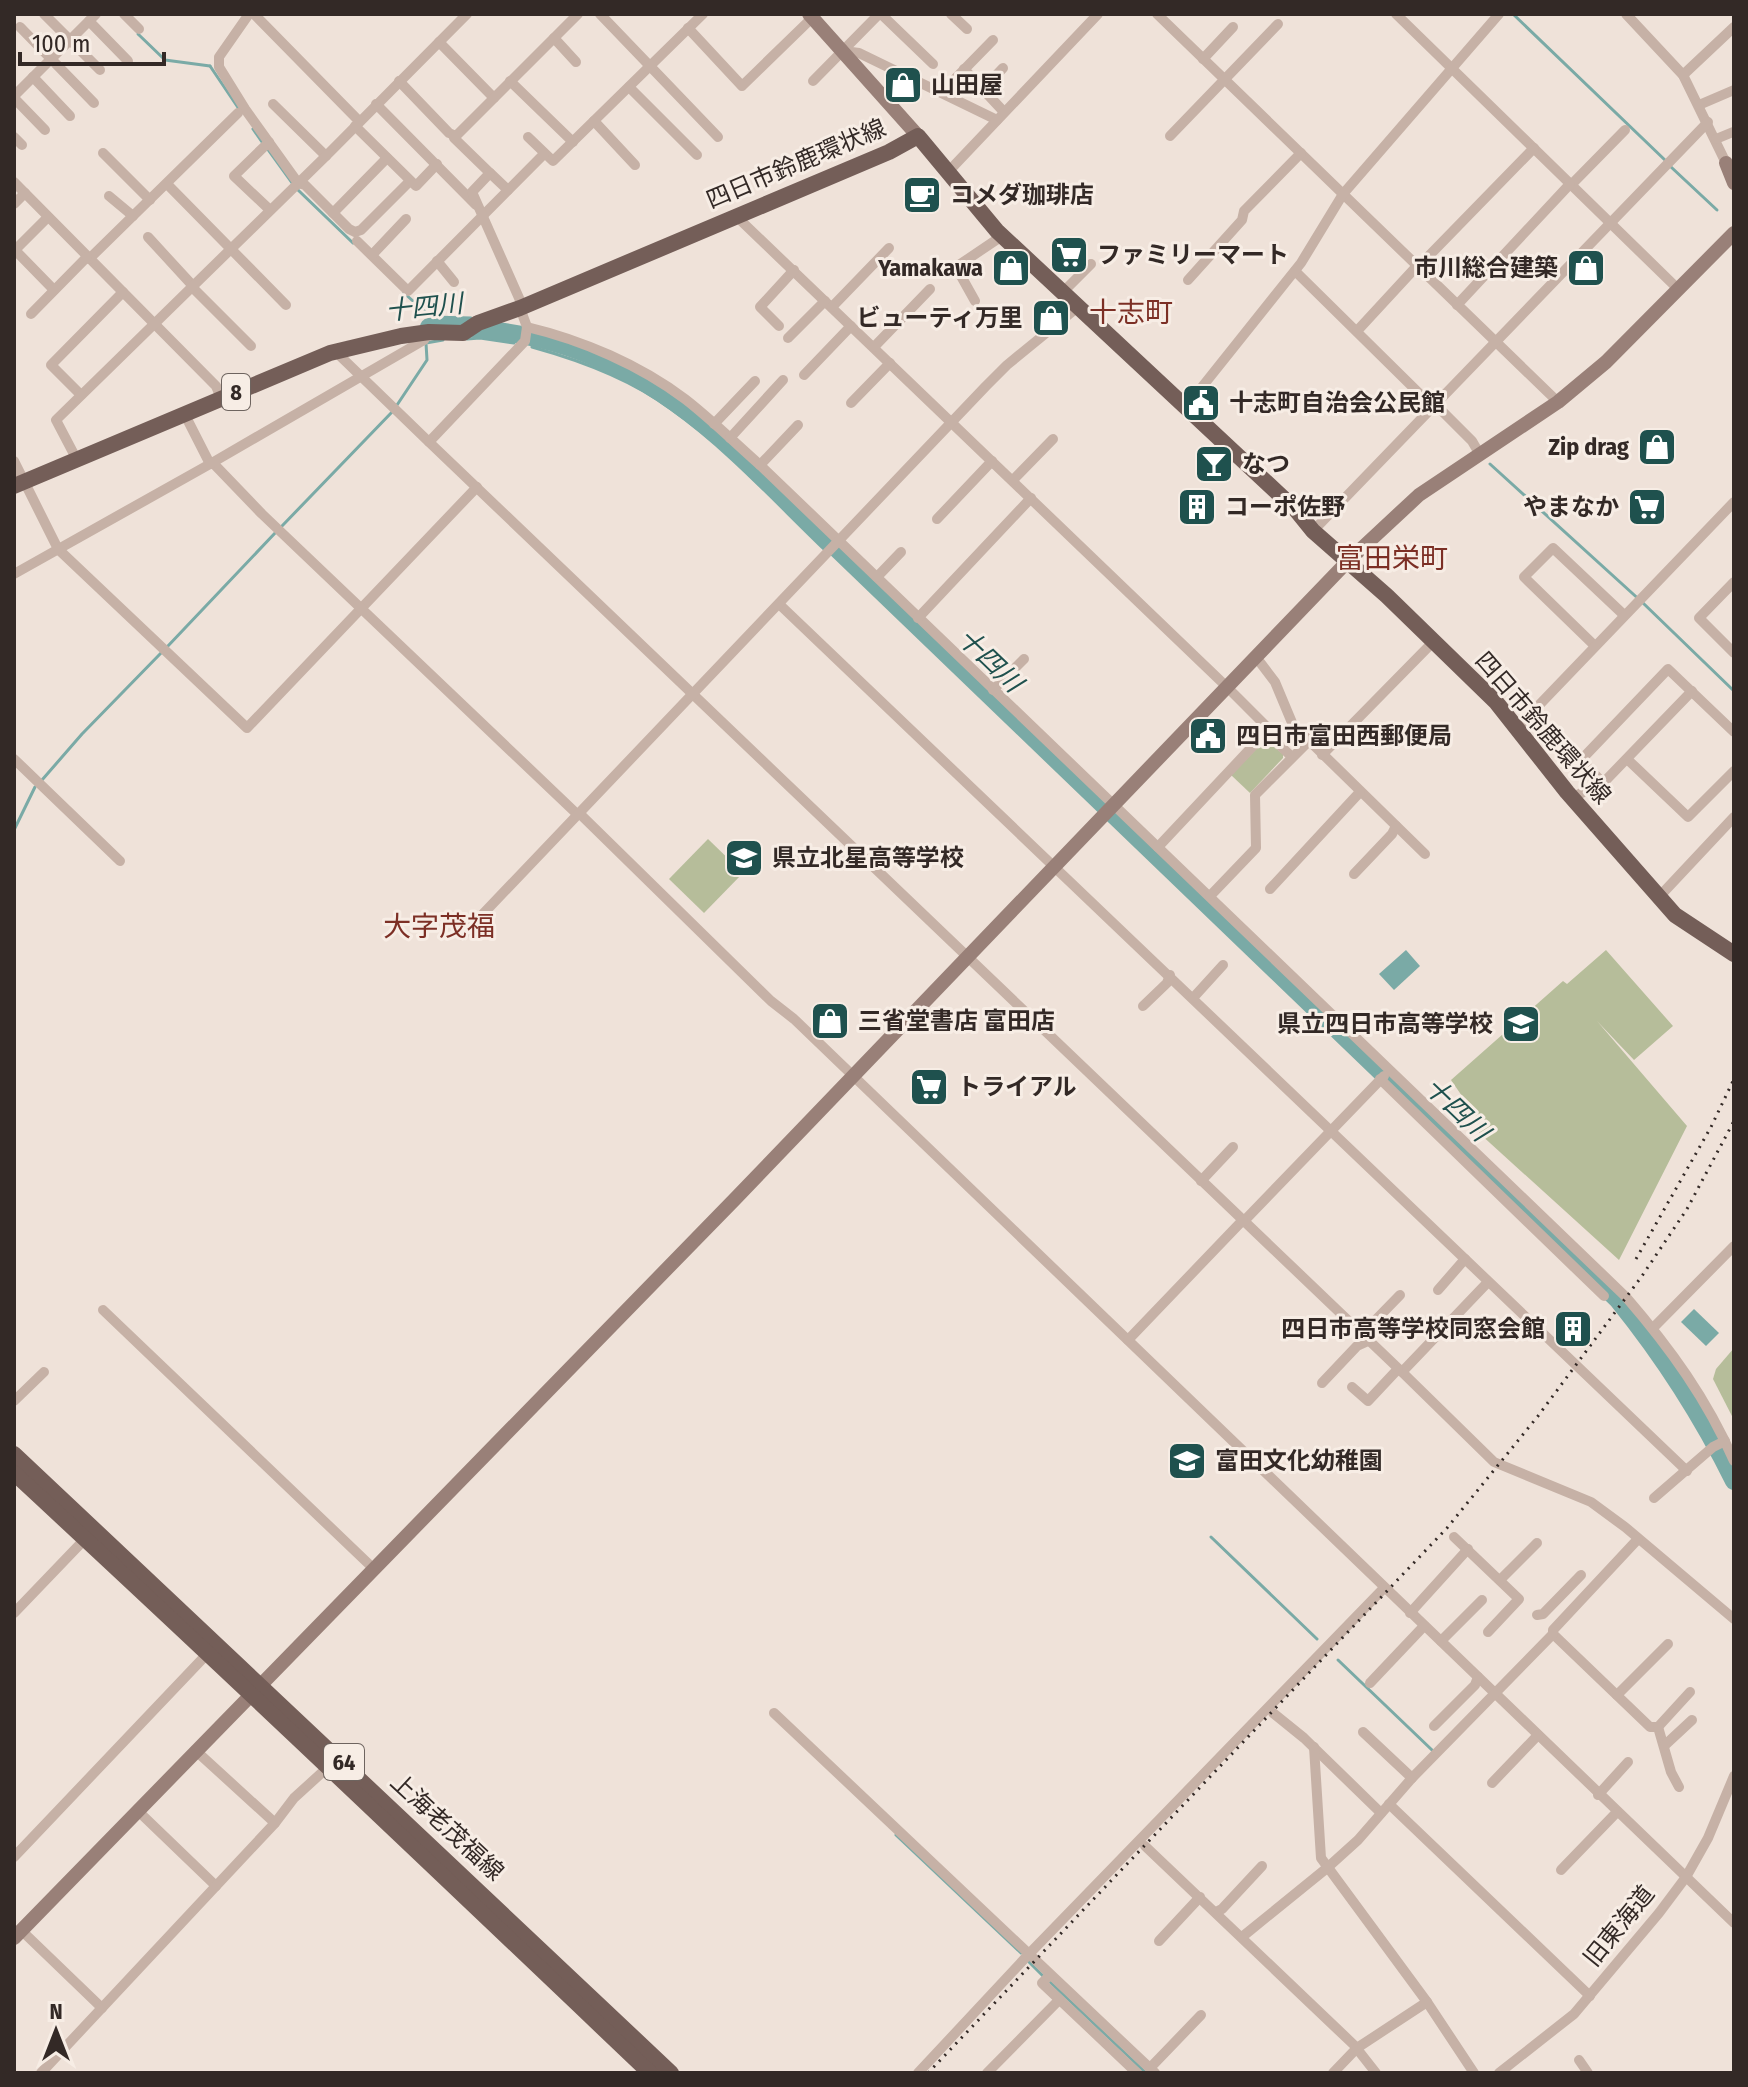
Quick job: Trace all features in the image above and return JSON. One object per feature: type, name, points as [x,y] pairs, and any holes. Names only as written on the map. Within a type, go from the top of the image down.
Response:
[{"type":"main road","name":"四日市鈴鹿環状線","points":[[19,476],[184,413],[219,393],[338,351],[429,332],[473,327],[889,152],[918,136],[1002,236],[1296,510],[1313,531],[1496,702],[1572,798],[1659,897],[1683,920],[1732,948]]},
{"type":"main road","name":"上海老茂福線","points":[[14,1454],[256,1689],[671,2073]]},
{"type":"main road","name":"上海老茂福線","points":[[14,1473],[208,1653],[256,1689],[327,1768],[650,2073]]},
{"type":"street","points":[[44,14],[100,70]]},
{"type":"street","points":[[124,14],[139,29]]},
{"type":"street","points":[[295,185],[219,67],[219,57],[251,14],[357,123],[409,182],[416,186],[437,164]]},
{"type":"street","points":[[75,455],[55,421],[467,14]]},
{"type":"street","points":[[508,190],[454,138],[578,14]]},
{"type":"street","points":[[600,14],[718,137]]},
{"type":"street","points":[[528,137],[553,161],[703,14]]},
{"type":"street","points":[[813,81],[880,14],[933,64]]},
{"type":"street","points":[[892,24],[901,14]]},
{"type":"street","points":[[951,14],[967,29]]},
{"type":"street","points":[[948,172],[1098,14]]},
{"type":"street","points":[[1157,14],[1558,402]]},
{"type":"street","points":[[1396,14],[1678,289]]},
{"type":"street","points":[[1186,407],[1315,244],[1343,194],[1499,14]]},
{"type":"street","points":[[1626,14],[1683,75],[1708,122],[1734,183]]},
{"type":"street","points":[[688,28],[742,86],[811,16],[918,136]]},
{"type":"street","points":[[45,130],[14,97],[93,18],[128,61]]},
{"type":"street","points":[[1170,136],[1278,24]]},
{"type":"street","points":[[20,27],[94,103]]},
{"type":"street","points":[[1203,59],[1233,27]]},
{"type":"street","points":[[1683,75],[1734,27]]},
{"type":"street","points":[[554,38],[576,62]]},
{"type":"street","points":[[950,84],[993,40]]},
{"type":"street","points":[[439,42],[494,98]]},
{"type":"street","points":[[844,51],[859,53],[1001,116]]},
{"type":"street","points":[[983,89],[1003,68]]},
{"type":"street","points":[[964,69],[983,89],[1001,116]]},
{"type":"street","points":[[33,77],[70,116]]},
{"type":"street","points":[[399,81],[449,133],[456,136]]},
{"type":"street","points":[[510,81],[573,142]]},
{"type":"street","points":[[629,87],[697,155]]},
{"type":"street","points":[[1699,105],[1734,90]]},
{"type":"street","points":[[273,104],[326,156]]},
{"type":"street","points":[[376,104],[483,213]]},
{"type":"street","points":[[31,314],[238,113]]},
{"type":"street","points":[[594,121],[635,165]]},
{"type":"street","points":[[1313,531],[1708,122]]},
{"type":"street","points":[[1457,305],[1625,130]]},
{"type":"street","points":[[1716,139],[1733,132]]},
{"type":"street","points":[[266,144],[234,176],[270,210]]},
{"type":"street","points":[[1357,331],[1534,148]]},
{"type":"street","points":[[103,153],[150,200]]},
{"type":"street","points":[[1188,280],[1242,220],[1244,211],[1301,153]]},
{"type":"street","points":[[357,241],[408,291],[544,154]]},
{"type":"street","points":[[333,213],[387,158]]},
{"type":"street","points":[[429,442],[525,341],[527,327],[522,308],[472,192],[490,173]]},
{"type":"street","points":[[14,182],[219,393]]},
{"type":"street","points":[[295,185],[305,185],[349,229],[358,231],[409,182]]},
{"type":"street","points":[[167,184],[286,305]]},
{"type":"street","points":[[14,204],[25,193]]},
{"type":"street","points":[[109,196],[133,216]]},
{"type":"street","points":[[736,216],[1269,729],[1158,847]]},
{"type":"street","points":[[48,217],[15,250],[54,290]]},
{"type":"street","points":[[372,255],[406,219]]},
{"type":"street","points":[[102,2008],[18,1934],[1056,868],[1347,562],[1405,506],[1558,402],[1606,362],[1734,233]]},
{"type":"street","points":[[975,301],[956,267],[1002,236]]},
{"type":"street","points":[[148,237],[251,346]]},
{"type":"street","points":[[788,338],[889,248]]},
{"type":"street","points":[[437,261],[454,282]]},
{"type":"street","points":[[1063,292],[1091,264]]},
{"type":"street","points":[[779,326],[760,307],[794,270]]},
{"type":"street","points":[[1295,271],[1432,406]]},
{"type":"street","points":[[874,347],[930,289]]},
{"type":"street","points":[[81,395],[51,365],[123,292]]},
{"type":"street","points":[[462,936],[1007,365],[1078,307]]},
{"type":"street","points":[[804,375],[851,326]]},
{"type":"street","points":[[527,327],[582,344],[634,368],[677,394],[730,438],[836,544],[877,577],[1300,984],[1604,1296]]},
{"type":"street","points":[[14,574],[361,377],[424,340],[429,332]]},
{"type":"street","points":[[338,351],[394,409],[1494,1462],[1591,1502],[1734,1619]]},
{"type":"street","points":[[851,403],[890,363]]},
{"type":"street","points":[[730,438],[783,380]]},
{"type":"street","points":[[714,424],[755,381]]},
{"type":"street","points":[[1443,412],[1472,441],[1479,453]]},
{"type":"street","points":[[184,413],[211,463],[262,514],[1734,1923]]},
{"type":"street","points":[[760,465],[798,425]]},
{"type":"street","points":[[1013,480],[1053,439]]},
{"type":"street","points":[[937,519],[992,461]]},
{"type":"street","points":[[19,476],[58,549],[247,728],[477,487]]},
{"type":"street","points":[[918,618],[1031,498]]},
{"type":"street","points":[[1517,728],[1734,502]]},
{"type":"street","points":[[1595,646],[1524,577],[1553,548],[1624,615]]},
{"type":"street","points":[[877,577],[901,552]]},
{"type":"street","points":[[1734,582],[1699,618],[1734,653]]},
{"type":"street","points":[[779,604],[1687,1471]]},
{"type":"street","points":[[1322,755],[1434,641]]},
{"type":"street","points":[[1256,657],[1275,682],[1293,725],[1425,854]]},
{"type":"street","points":[[993,690],[1024,659]]},
{"type":"street","points":[[1602,782],[1581,760],[1668,669],[1734,732]]},
{"type":"street","points":[[1572,798],[1606,780],[1692,691]]},
{"type":"street","points":[[1266,732],[1292,757]]},
{"type":"street","points":[[1210,896],[1256,848],[1255,795],[1309,741]]},
{"type":"street","points":[[14,759],[120,861]]},
{"type":"street","points":[[1627,759],[1688,817],[1734,771]]},
{"type":"street","points":[[1270,889],[1360,792]]},
{"type":"street","points":[[1659,897],[1734,817]]},
{"type":"street","points":[[1354,874],[1396,826]]},
{"type":"street","points":[[1193,998],[1223,965]]},
{"type":"street","points":[[1143,1006],[1167,983],[1170,975]]},
{"type":"street","points":[[1128,1340],[1385,1074]]},
{"type":"street","points":[[1385,1074],[1626,1297],[1696,1387],[1720,1444],[1734,1461]]},
{"type":"street","points":[[1201,1181],[1233,1147]]},
{"type":"street","points":[[1653,1328],[1734,1246]]},
{"type":"street","points":[[1438,1290],[1465,1259]]},
{"type":"street","points":[[1352,1387],[1368,1401],[1488,1282]]},
{"type":"street","points":[[1322,1383],[1400,1295]]},
{"type":"street","points":[[103,1310],[375,1570]]},
{"type":"street","points":[[14,1401],[44,1372]]},
{"type":"street","points":[[1654,1498],[1720,1444]]},
{"type":"street","points":[[1454,1537],[1519,1599],[1488,1632]]},
{"type":"street","points":[[14,1613],[85,1539]]},
{"type":"street","points":[[1242,1937],[1358,1840],[1412,1778],[1638,1539]]},
{"type":"street","points":[[1500,1580],[1537,1543]]},
{"type":"street","points":[[1410,1613],[1468,1549]]},
{"type":"street","points":[[1581,1575],[1543,1614],[1535,1614],[1650,1727],[1658,1727],[1690,1692]]},
{"type":"street","points":[[918,2073],[1028,1955],[1384,1588]]},
{"type":"street","points":[[1441,1641],[1482,1600]]},
{"type":"street","points":[[1370,1683],[1424,1626]]},
{"type":"street","points":[[1617,1695],[1668,1644]]},
{"type":"street","points":[[14,1857],[208,1653]]},
{"type":"street","points":[[1434,1726],[1475,1685],[1478,1677]]},
{"type":"street","points":[[774,1713],[1028,1955],[1048,1978],[1153,2071],[1201,2015]]},
{"type":"street","points":[[1273,1713],[1385,1808],[1590,1996]]},
{"type":"street","points":[[1664,1746],[1692,1720]]},
{"type":"street","points":[[1658,1727],[1671,1772],[1679,1787]]},
{"type":"street","points":[[1363,1732],[1412,1778]]},
{"type":"street","points":[[1492,1783],[1538,1735]]},
{"type":"street","points":[[1314,1747],[1320,1851],[1327,1868],[1427,2002],[1474,2073]]},
{"type":"street","points":[[195,1750],[275,1823]]},
{"type":"street","points":[[1598,1795],[1628,1762]]},
{"type":"street","points":[[41,2073],[275,1823],[294,1798],[327,1768]]},
{"type":"street","name":"旧東海道","points":[[1499,2073],[1565,2022],[1590,1996],[1686,1877],[1708,1838],[1734,1776]]},
{"type":"street","points":[[137,1810],[216,1886]]},
{"type":"street","points":[[1561,1870],[1617,1812]]},
{"type":"street","points":[[1145,1846],[1357,2048],[1376,2073]]},
{"type":"street","points":[[1216,1912],[1262,1866]]},
{"type":"street","points":[[1159,1941],[1200,1897]]},
{"type":"street","points":[[1048,1978],[1042,1983],[1137,2073]]},
{"type":"street","points":[[987,2073],[1059,2000]]},
{"type":"street","points":[[1333,2073],[1357,2048],[1427,2002]]},
{"type":"street","points":[[1579,2060],[1588,2073]]},
{"type":"green space","points":[[1265,740],[1283,754],[1283,758],[1250,793],[1231,775]]},
{"type":"green space","points":[[708,839],[743,873],[704,913],[669,879]]},
{"type":"green space","points":[[1606,950],[1673,1026],[1634,1060],[1597,1021],[1687,1126],[1619,1260],[1479,1133],[1475,1115],[1451,1080],[1563,981],[1567,984]]},
{"type":"green space","points":[[1734,1348],[1734,1420],[1713,1379],[1716,1369]]},
{"type":"water","points":[[1406,950],[1420,966],[1394,990],[1379,974]]},
{"type":"water","points":[[1694,1309],[1719,1333],[1706,1346],[1681,1322]]},
{"type":"waterway","points":[[1513,14],[1666,161]]},
{"type":"waterway","points":[[138,34],[165,60],[210,66]]},
{"type":"waterway","points":[[210,66],[239,109]]},
{"type":"waterway","points":[[253,129],[262,142]]},
{"type":"waterway","points":[[267,148],[293,184]]},
{"type":"waterway","points":[[1671,167],[1717,210]]},
{"type":"waterway","points":[[298,190],[353,243]]},
{"type":"waterway","points":[[404,293],[431,317],[471,318]]},
{"type":"waterway","name":"十四川","points":[[429,327],[471,328],[530,337],[593,356],[651,386],[731,447],[1618,1300],[1681,1388],[1734,1481]]},
{"type":"waterway","name":"十四川","points":[[491,327],[501,331]]},
{"type":"waterway","points":[[467,339],[514,343]]},
{"type":"waterway","points":[[397,405],[427,360],[426,343],[443,340]]},
{"type":"waterway","points":[[532,347],[604,372],[639,388],[671,409],[731,459],[825,550]]},
{"type":"waterway","points":[[282,526],[393,411]]},
{"type":"waterway","points":[[1490,464],[1643,603],[1734,691]]},
{"type":"waterway","points":[[167,647],[276,532]]},
{"type":"waterway","points":[[42,780],[161,653]]},
{"type":"waterway","points":[[14,830],[35,787]]},
{"type":"waterway","points":[[1211,1537],[1317,1639]]},
{"type":"waterway","points":[[1338,1660],[1432,1750]]},
{"type":"waterway","points":[[896,1835],[1021,1953]]},
{"type":"waterway","points":[[1029,1962],[1043,1976]]},
{"type":"waterway","points":[[1049,1981],[1146,2073]]},
{"type":"railway","points":[[1636,1259],[1711,1127],[1734,1079]]},
{"type":"railway","points":[[928,2073],[1447,1528],[1538,1416],[1642,1276],[1687,1209],[1734,1121]]},
{"type":"place","name":"山田屋","points":[[903,85]]},
{"type":"place","name":"コメダ珈琲店","points":[[922,195]]},
{"type":"place","name":"ファミリーマート","points":[[1069,255]]},
{"type":"place","name":"Yamakawa","points":[[1011,268]]},
{"type":"place","name":"市川総合建築","points":[[1586,268]]},
{"type":"place","name":"ビューティ万里","points":[[1051,318]]},
{"type":"place","name":"十志町自治会公民館","points":[[1201,403]]},
{"type":"place","name":"Zip drag","points":[[1657,447]]},
{"type":"place","name":"なつ","points":[[1214,464]]},
{"type":"place","name":"コーポ佐野","points":[[1197,507]]},
{"type":"place","name":"やまなか","points":[[1647,507]]},
{"type":"place","name":"四日市富田西郵便局","points":[[1208,736]]},
{"type":"place","name":"県立北星高等学校","points":[[744,858]]},
{"type":"place","name":"三省堂書店 富田店","points":[[830,1021]]},
{"type":"place","name":"県立四日市高等学校","points":[[1521,1024]]},
{"type":"place","name":"トライアル","points":[[929,1087]]},
{"type":"place","name":"四日市高等学校同窓会館","points":[[1573,1329]]},
{"type":"place","name":"富田文化幼稚園","points":[[1187,1461]]},
{"type":"district","name":"十志町","points":[[1131,312]]},
{"type":"district","name":"富田栄町","points":[[1392,558]]},
{"type":"district","name":"大字茂福","points":[[439,926]]}]
